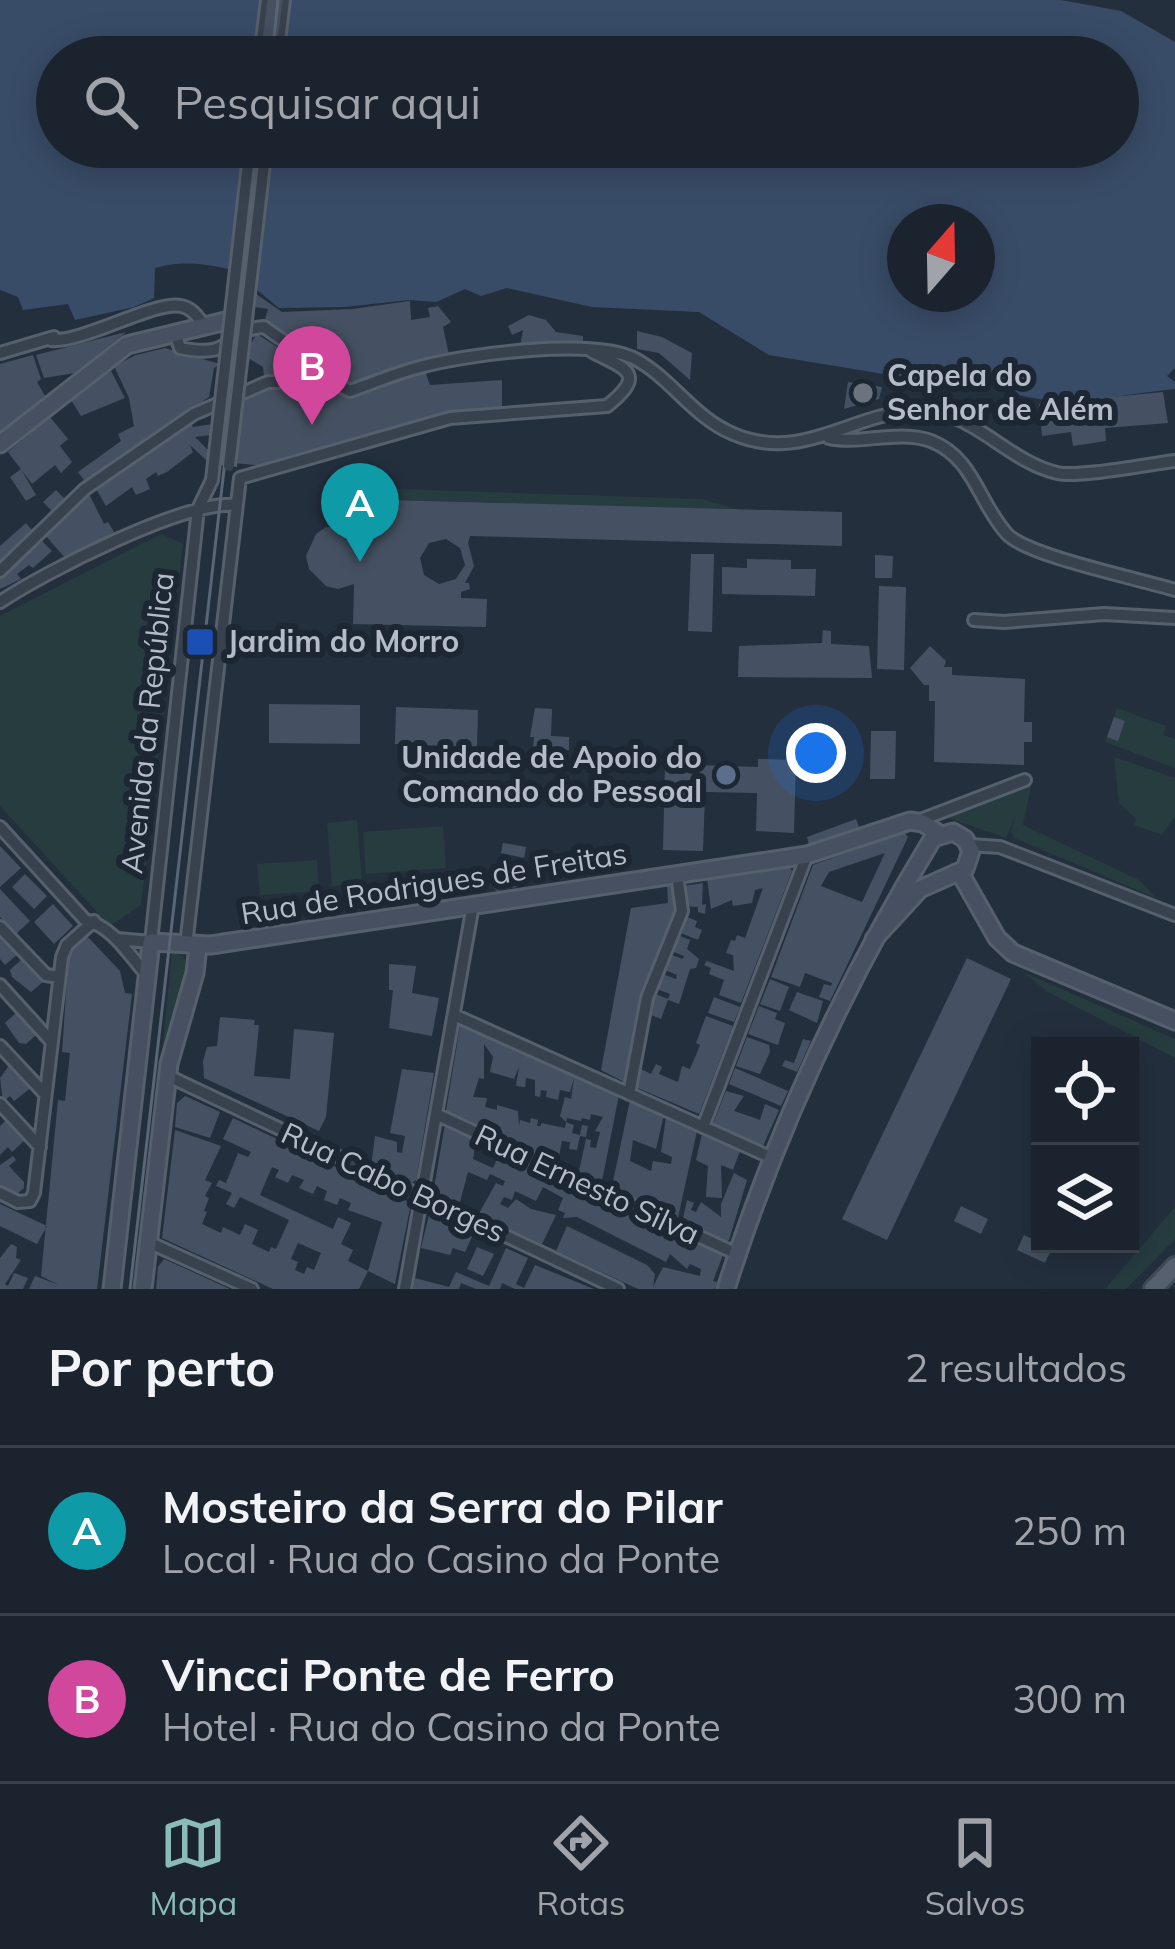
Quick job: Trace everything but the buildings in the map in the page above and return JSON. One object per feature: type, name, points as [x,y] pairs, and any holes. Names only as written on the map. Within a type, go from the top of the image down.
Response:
[{"type":"main road","points":[[271,36],[275,0]]},
{"type":"main road","points":[[0,444],[127,345],[238,318],[255,168]]},
{"type":"main road","points":[[874,939],[920,890],[954,874],[971,857],[969,844],[953,832],[939,834],[918,821]]},
{"type":"main road","name":"Rua de Rodrigues de Freitas","points":[[192,946],[807,855],[918,821]]},
{"type":"main road","points":[[726,1289],[770,1157],[874,939],[939,834]]},
{"type":"main road","points":[[927,850],[934,871],[954,874],[1012,953],[1175,1021]]},
{"type":"main road","points":[[151,942],[192,946]]},
{"type":"main road","name":"Avenida da República","points":[[112,1289],[151,942]]},
{"type":"main road","name":"Avenida da República","points":[[143,1289],[167,1076],[192,946]]},
{"type":"main road","points":[[139,1062],[167,1076]]},
{"type":"main road","points":[[1153,1289],[1175,1266]]},
{"type":"street","name":"Avenida da República","points":[[151,942],[198,509],[212,480],[255,168]]},
{"type":"street","points":[[256,168],[229,466],[240,478],[450,418],[607,406],[623,393],[628,372],[588,350]]},
{"type":"street","points":[[0,353],[57,342],[178,304],[192,310],[203,323]]},
{"type":"street","points":[[175,332],[180,348],[211,352],[223,349],[246,328],[264,327],[314,362],[321,377],[350,391],[421,366],[486,356],[609,350],[638,360],[731,434],[806,443],[870,420],[917,411],[949,414],[973,424],[991,442],[1058,474],[1175,461]]},
{"type":"street","points":[[0,572],[85,489],[194,414],[268,382],[311,382],[321,377]]},
{"type":"street","points":[[826,436],[934,442],[969,470],[1007,534],[1022,545],[1175,590]]},
{"type":"street","name":"Avenida da República","points":[[192,946],[240,478]]},
{"type":"street","points":[[0,602],[167,517],[236,505]]},
{"type":"street","points":[[974,620],[1004,622],[1061,614],[1175,618]]},
{"type":"street","name":"Rua de Rodrigues de Freitas","points":[[918,821],[1025,780]]},
{"type":"street","points":[[0,827],[86,920],[117,939],[149,977]]},
{"type":"street","points":[[969,844],[1000,847],[1175,915]]},
{"type":"street","points":[[704,1126],[807,855]]},
{"type":"street","points":[[629,1094],[647,998],[682,911],[677,874]]},
{"type":"street","points":[[405,1289],[473,905]]},
{"type":"street","points":[[0,1193],[18,1202],[30,1201],[34,1192],[59,977],[67,945],[94,921]]},
{"type":"street","points":[[0,927],[46,975],[59,977]]},
{"type":"street","points":[[117,939],[151,942]]},
{"type":"street","points":[[0,985],[51,1041]]},
{"type":"street","points":[[454,1015],[770,1157]]},
{"type":"street","points":[[0,1046],[45,1094]]},
{"type":"street","name":"Rua Cabo Borges","points":[[167,1076],[618,1289]]},
{"type":"street","points":[[0,1104],[40,1147]]},
{"type":"street","name":"Rua Ernesto Silva","points":[[438,1115],[737,1254]]},
{"type":"street","points":[[148,1242],[252,1289]]},
{"type":"green space","points":[[365,488],[703,499],[739,510],[365,499]]},
{"type":"green space","name":"Jardim do Morro","points":[[161,534],[183,544],[141,905],[110,926],[0,806],[0,616]]},
{"type":"green space","points":[[1117,708],[1166,726],[1163,735],[1175,739],[1175,768],[1105,742]]},
{"type":"green space","points":[[1114,757],[1175,778],[1175,816],[1162,835],[1134,825],[1136,819],[1119,803]]},
{"type":"green space","points":[[1027,784],[1031,787],[1023,825],[1139,880],[1156,898],[1014,838],[1016,814],[1006,838],[943,816]]},
{"type":"green space","points":[[357,820],[362,884],[332,886],[327,823]]},
{"type":"green space","points":[[443,826],[446,868],[366,874],[363,832]]},
{"type":"green space","points":[[317,860],[319,891],[260,895],[257,864]]},
{"type":"green space","points":[[172,951],[184,957],[187,968],[161,1064]]},
{"type":"green space","points":[[1023,972],[1175,1039],[1175,1058],[1139,1037],[1048,992]]},
{"type":"green space","points":[[1175,1207],[1175,1239],[1126,1289],[1105,1289]]},
{"type":"water","points":[[0,0],[1061,0],[1121,11],[1175,42],[1175,368],[1167,376],[1175,382],[1175,389],[1048,400],[1001,388],[979,375],[950,385],[769,355],[699,312],[592,307],[507,288],[481,296],[465,289],[436,302],[279,308],[256,289],[257,274],[206,265],[155,268],[154,298],[134,307],[75,320],[68,304],[23,310],[18,297],[0,290]]},
{"type":"tram line","points":[[274,36],[278,0]]},
{"type":"tram line","points":[[130,1289],[259,168]]},
{"type":"place","name":"Capela do Senhor de Além","points":[[863,393]]},
{"type":"place","name":"Vincci Ponte de Ferro","points":[[312,425]]},
{"type":"place","name":"Mosteiro da Serra do Pilar","points":[[360,562]]},
{"type":"place","name":"Jardim do Morro","points":[[200,642]]},
{"type":"place","name":"Unidade de Apoio do Comando do Pessoal","points":[[726,775]]}]
